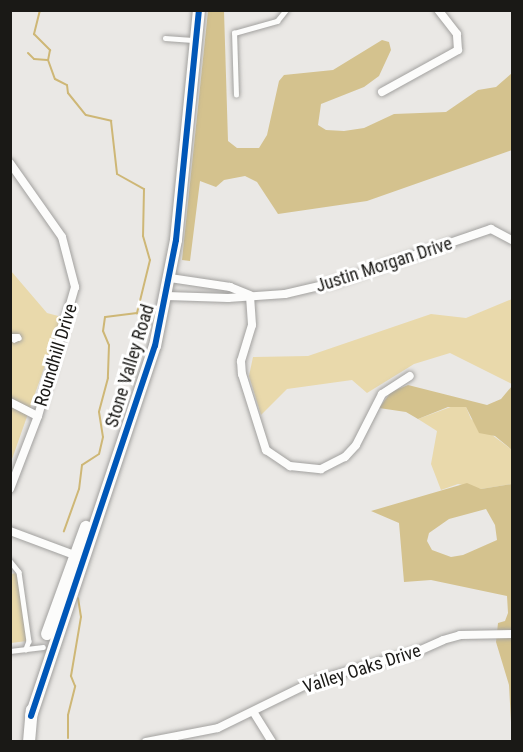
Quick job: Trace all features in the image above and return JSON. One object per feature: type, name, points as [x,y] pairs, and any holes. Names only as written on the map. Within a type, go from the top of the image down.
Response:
[{"type":"street","name":"Stone Valley Road","points":[[29,741],[43,647],[135,411],[166,296],[170,278],[199,10]]},
{"type":"street","points":[[381,92],[458,51],[457,34],[438,10]]},
{"type":"street","name":"Roundhill Drive","points":[[10,163],[62,237],[73,271],[73,302],[38,416],[10,489]]},
{"type":"street","name":"Justin Morgan Drive","points":[[166,296],[285,294],[326,285],[491,229],[513,240]]},
{"type":"street","points":[[170,278],[230,287],[250,296],[252,326],[241,361],[242,374],[266,450],[290,466],[321,469],[345,457],[356,445],[381,394],[410,376]]},
{"type":"street","points":[[10,402],[38,416]]},
{"type":"street","points":[[10,531],[78,556]]},
{"type":"street","name":"Stone Valley Road","points":[[31,716],[78,556]]},
{"type":"street","name":"Valley Oaks Drive","points":[[146,741],[218,728],[254,713],[314,681],[421,650],[443,640],[489,633],[513,634]]},
{"type":"street","points":[[254,713],[272,741]]},
{"type":"lane","points":[[236,95],[234,33],[277,21],[286,10]]},
{"type":"lane","points":[[165,38],[196,40]]},
{"type":"lane","points":[[10,561],[19,572],[29,641],[26,649]]},
{"type":"lane","points":[[10,651],[43,647]]},
{"type":"shaded area","points":[[208,11],[224,11],[228,141],[237,148],[259,148],[267,135],[279,81],[284,75],[333,70],[382,40],[389,42],[391,50],[379,76],[364,87],[321,104],[318,125],[326,130],[344,131],[364,128],[394,114],[446,112],[478,90],[496,87],[512,73],[512,150],[367,201],[278,214],[257,182],[245,176],[224,180],[216,187],[200,181],[190,261],[182,260]]},
{"type":"shaded area","points":[[11,271],[47,313],[62,317],[11,462]]},
{"type":"shaded area","points":[[512,299],[512,384],[450,353],[414,364],[367,393],[352,380],[287,389],[261,415],[249,376],[253,357],[308,356],[431,314],[466,318]]},
{"type":"shaded area","points":[[408,385],[487,405],[501,399],[512,386],[512,450],[495,436],[479,433],[466,407],[448,407],[418,419],[406,412],[379,408],[391,392]]},
{"type":"shaded area","points":[[456,405],[466,407],[471,419],[512,450],[512,484],[481,489],[458,484],[441,490],[431,464],[437,431],[418,419]]},
{"type":"shaded area","points":[[467,483],[481,489],[512,484],[512,741],[509,685],[496,642],[498,623],[505,621],[508,613],[507,596],[431,580],[404,582],[399,523],[371,511]],"holes":[[[486,509],[495,525],[497,540],[463,555],[451,557],[432,550],[427,541],[429,533],[449,519]]]},
{"type":"shaded area","points":[[17,573],[27,641],[11,643],[11,574]]},
{"type":"waterway","points":[[40,10],[34,34],[50,50],[48,60],[55,79],[67,85],[68,93],[86,115],[111,121],[117,174],[144,189],[143,236],[150,260],[137,313],[105,317],[103,331],[109,345],[108,378],[99,412],[103,437],[99,454],[82,465],[79,489],[64,531]]},
{"type":"waterway","points":[[28,53],[34,59],[47,60]]},
{"type":"waterway","points":[[68,738],[68,715],[75,686],[71,676],[81,617],[78,598]]},
{"type":"cycle path","points":[[31,716],[155,346],[176,240],[199,10]]}]
